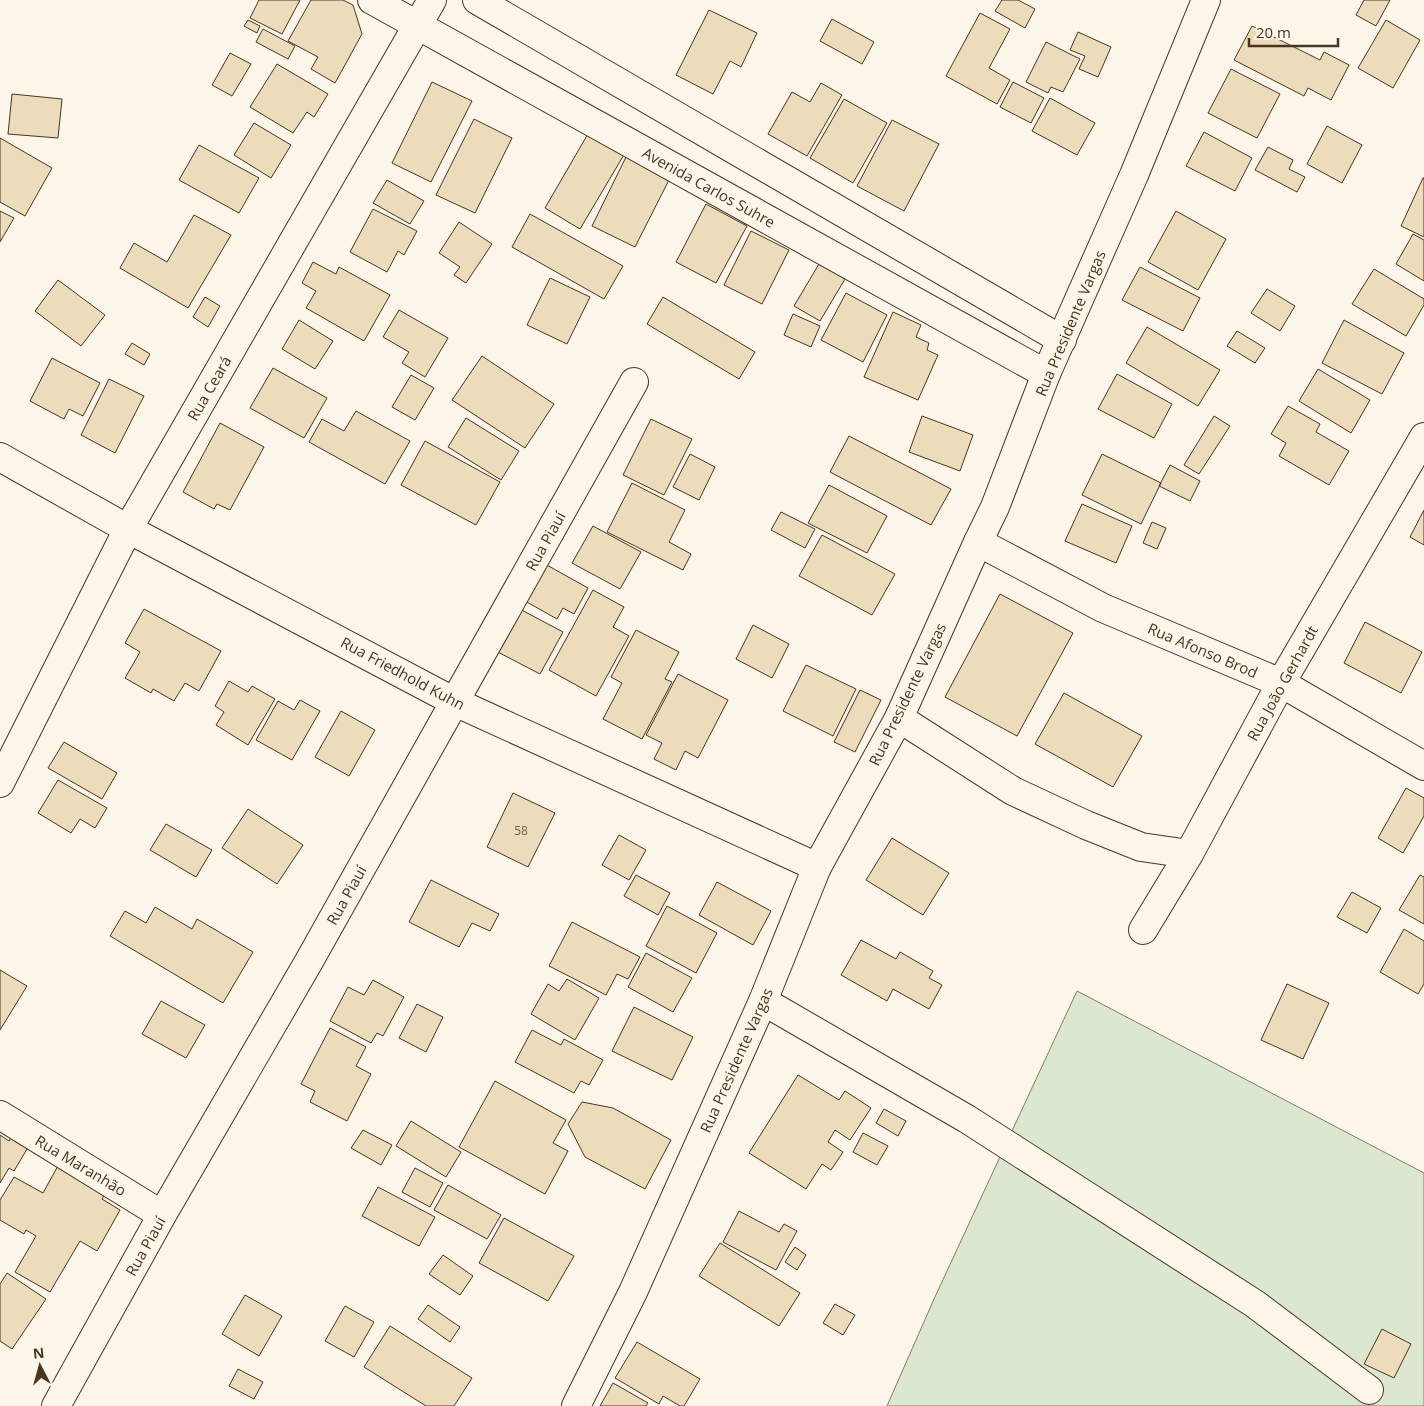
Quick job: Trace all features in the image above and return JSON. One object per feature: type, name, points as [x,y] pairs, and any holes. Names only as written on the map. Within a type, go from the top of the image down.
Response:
[{"type":"street","name":"Avenida Carlos Suhre","points":[[372,0],[1046,374]]},
{"type":"street","name":"Rua Ceará","points":[[0,783],[128,528],[432,0]]},
{"type":"street","points":[[477,0],[1062,340]]},
{"type":"street","name":"Rua Presidente Vargas","points":[[576,1406],[633,1292],[763,1001],[816,867],[899,718],[995,507],[1046,374],[1134,175],[1206,0]]},
{"type":"street","name":"Rua Piauí","points":[[56,1406],[162,1215],[303,971],[634,382]]},
{"type":"street","name":"Rua João Gerhardt","points":[[1143,930],[1189,854],[1281,683],[1424,438]]},
{"type":"street","name":"Rua Friedhold Kuhn","points":[[0,457],[128,528],[455,702],[816,867]]},
{"type":"street","name":"Rua Afonso Brod","points":[[978,542],[1103,608],[1281,683],[1424,766]]},
{"type":"street","points":[[899,718],[1014,791],[1086,826],[1141,847],[1189,854]]},
{"type":"street","points":[[763,1001],[967,1119],[1255,1304],[1369,1390]]},
{"type":"street","name":"Rua Maranhão","points":[[0,1115],[162,1215]]},
{"type":"green space","points":[[1077,991],[1424,1173],[1424,1406],[887,1406],[934,1299]]},
{"type":"building","points":[[259,0],[300,0],[282,34],[250,18]]},
{"type":"building","points":[[311,0],[343,0],[353,5],[362,34],[335,83],[311,69],[318,57],[288,41]]},
{"type":"building","points":[[1002,0],[1018,0],[1035,9],[1025,28],[995,11]]},
{"type":"building","points":[[1364,0],[1390,0],[1376,26],[1356,15]]},
{"type":"building","points":[[709,10],[757,33],[741,67],[730,61],[713,94],[676,75]]},
{"type":"building","points":[[980,13],[1010,29],[989,68],[1010,80],[997,104],[946,76]]},
{"type":"building","points":[[832,19],[874,42],[862,64],[820,41]]},
{"type":"building","points":[[248,20],[260,26],[257,33],[244,26]]},
{"type":"building","points":[[1386,20],[1420,40],[1393,88],[1358,68]]},
{"type":"building","points":[[1252,26],[1320,60],[1324,52],[1349,65],[1331,100],[1308,88],[1304,96],[1234,60]]},
{"type":"building","points":[[263,29],[295,46],[288,59],[256,42]]},
{"type":"building","points":[[1078,32],[1111,47],[1098,77],[1079,69],[1085,56],[1070,50]]},
{"type":"building","points":[[1046,42],[1080,59],[1063,92],[1051,87],[1048,93],[1026,82]]},
{"type":"building","points":[[230,53],[251,64],[232,96],[212,85]]},
{"type":"building","points":[[277,64],[328,94],[314,117],[307,112],[293,133],[250,107]]},
{"type":"building","points":[[1231,69],[1280,94],[1257,138],[1208,113]]},
{"type":"building","points":[[432,82],[472,101],[431,182],[392,163]]},
{"type":"building","points":[[1013,82],[1044,98],[1031,123],[1000,107]]},
{"type":"building","points":[[821,83],[842,95],[807,156],[768,134],[792,92],[810,102]]},
{"type":"building","points":[[12,94],[62,99],[58,138],[8,134]]},
{"type":"building","points":[[1050,98],[1095,123],[1077,155],[1032,131]]},
{"type":"building","points":[[844,99],[887,123],[853,183],[810,158]]},
{"type":"building","points":[[474,119],[512,138],[475,213],[436,195]]},
{"type":"building","points":[[892,120],[939,144],[904,211],[857,186]]},
{"type":"building","points":[[254,123],[291,145],[271,178],[234,155]]},
{"type":"building","points":[[1327,126],[1362,145],[1342,183],[1307,164]]},
{"type":"building","points":[[589,132],[625,153],[580,229],[545,208]]},
{"type":"building","points":[[1204,132],[1252,158],[1235,191],[1186,166]]},
{"type":"building","points":[[0,138],[52,168],[25,216],[0,202]]},
{"type":"building","points":[[199,145],[259,178],[239,213],[179,180]]},
{"type":"building","points":[[1268,147],[1293,160],[1289,169],[1305,177],[1297,192],[1255,170]]},
{"type":"building","points":[[626,157],[670,178],[635,247],[592,226]]},
{"type":"building","points":[[1424,178],[1424,237],[1401,226]]},
{"type":"building","points":[[387,180],[424,201],[410,224],[373,203]]},
{"type":"building","points":[[706,204],[747,226],[716,283],[676,262]]},
{"type":"building","points":[[373,209],[417,231],[404,255],[398,251],[387,272],[350,252]]},
{"type":"building","points":[[0,211],[14,218],[0,242]]},
{"type":"building","points":[[1176,211],[1226,239],[1198,290],[1148,262]]},
{"type":"building","points":[[530,214],[623,266],[604,299],[512,247]]},
{"type":"building","points":[[194,215],[231,235],[188,308],[120,268],[134,243],[167,262]]},
{"type":"building","points":[[459,222],[492,244],[466,283],[454,275],[460,267],[439,253]]},
{"type":"building","points":[[751,231],[789,250],[762,304],[724,285]]},
{"type":"building","points":[[1413,234],[1424,240],[1424,281],[1396,264]]},
{"type":"building","points":[[313,262],[336,274],[339,267],[390,295],[364,341],[306,308],[316,291],[302,283]]},
{"type":"building","points":[[819,264],[845,279],[820,321],[794,306]]},
{"type":"building","points":[[1140,267],[1200,298],[1183,331],[1122,300]]},
{"type":"building","points":[[1374,269],[1424,299],[1424,305],[1406,336],[1352,304]]},
{"type":"building","points":[[550,278],[590,297],[567,344],[527,325]]},
{"type":"building","points":[[58,280],[105,315],[81,346],[35,311]]},
{"type":"building","points":[[1267,289],[1295,306],[1280,331],[1251,313]]},
{"type":"building","points":[[846,293],[887,315],[863,362],[821,340]]},
{"type":"building","points":[[205,297],[220,306],[208,327],[193,317]]},
{"type":"building","points":[[663,297],[755,352],[739,379],[647,324]]},
{"type":"building","points":[[399,310],[448,338],[425,377],[402,363],[409,352],[383,337]]},
{"type":"building","points":[[893,312],[921,325],[916,337],[929,343],[927,350],[938,355],[918,400],[864,377]]},
{"type":"building","points":[[793,314],[820,326],[811,347],[784,335]]},
{"type":"building","points":[[299,320],[333,341],[315,369],[282,349]]},
{"type":"building","points":[[1344,320],[1404,353],[1382,394],[1322,363]]},
{"type":"building","points":[[1147,327],[1220,370],[1198,406],[1126,363]]},
{"type":"building","points":[[1237,331],[1265,348],[1255,363],[1227,346]]},
{"type":"building","points":[[132,343],[150,354],[144,365],[125,354]]},
{"type":"building","points":[[482,356],[554,404],[525,448],[452,400]]},
{"type":"building","points":[[52,358],[100,383],[83,416],[69,409],[64,419],[30,401]]},
{"type":"building","points":[[273,368],[327,398],[304,438],[250,408]]},
{"type":"building","points":[[1318,369],[1370,400],[1351,433],[1299,401]]},
{"type":"building","points":[[1117,374],[1172,404],[1154,438],[1098,409]]},
{"type":"building","points":[[411,375],[434,388],[415,420],[392,407]]},
{"type":"building","points":[[109,379],[144,396],[115,453],[81,435]]},
{"type":"building","points":[[1288,406],[1320,424],[1316,432],[1349,451],[1329,485],[1279,456],[1286,443],[1271,434]]},
{"type":"building","points":[[356,411],[410,441],[385,484],[309,442],[322,419],[344,431]]},
{"type":"building","points":[[922,416],[973,435],[960,471],[909,452]]},
{"type":"building","points":[[1214,416],[1230,426],[1199,474],[1184,465]]},
{"type":"building","points":[[466,418],[519,451],[501,480],[448,447]]},
{"type":"building","points":[[651,419],[692,439],[664,495],[623,475]]},
{"type":"building","points":[[220,423],[264,447],[230,510],[217,504],[214,509],[183,492]]},
{"type":"building","points":[[849,436],[951,489],[931,525],[830,472]]},
{"type":"building","points":[[425,441],[500,482],[476,525],[401,485]]},
{"type":"building","points":[[690,454],[715,467],[699,500],[673,487]]},
{"type":"building","points":[[1102,454],[1161,483],[1141,524],[1082,495]]},
{"type":"building","points":[[1170,465],[1200,481],[1190,501],[1159,486]]},
{"type":"building","points":[[632,483],[685,510],[669,542],[691,554],[683,570],[607,532]]},
{"type":"building","points":[[829,485],[887,516],[867,553],[808,523]]},
{"type":"building","points":[[1082,504],[1132,526],[1116,563],[1065,541]]},
{"type":"building","points":[[1424,510],[1424,545],[1410,537]]},
{"type":"building","points":[[781,512],[815,529],[805,548],[771,530]]},
{"type":"building","points":[[1152,522],[1166,528],[1157,549],[1143,543]]},
{"type":"building","points":[[593,526],[641,552],[620,589],[572,563]]},
{"type":"building","points":[[822,535],[895,574],[872,615],[799,576]]},
{"type":"building","points":[[545,564],[588,588],[574,614],[563,608],[557,619],[525,601]]},
{"type":"building","points":[[593,590],[624,607],[613,627],[629,636],[596,696],[549,670]]},
{"type":"building","points":[[1000,594],[1073,633],[1017,736],[945,697]]},
{"type":"building","points":[[516,607],[563,632],[540,674],[492,649]]},
{"type":"building","points":[[144,609],[221,651],[199,691],[185,683],[174,701],[153,689],[151,693],[125,678],[140,652],[125,643]]},
{"type":"building","points":[[1365,622],[1422,652],[1401,693],[1344,663]]},
{"type":"building","points":[[753,625],[789,644],[772,678],[736,659]]},
{"type":"building","points":[[636,630],[679,652],[665,679],[672,682],[642,739],[603,719],[622,683],[611,677]]},
{"type":"building","points":[[806,665],[856,689],[833,736],[783,711]]},
{"type":"building","points":[[678,674],[728,700],[698,758],[685,751],[676,770],[654,759],[662,743],[646,735]]},
{"type":"building","points":[[229,681],[248,692],[252,686],[275,699],[248,745],[216,725],[224,712],[215,706]]},
{"type":"building","points":[[860,690],[881,700],[855,752],[834,742]]},
{"type":"building","points":[[1064,693],[1142,736],[1113,787],[1035,744]]},
{"type":"building","points":[[300,700],[320,711],[292,760],[256,740],[278,701],[294,710]]},
{"type":"building","points":[[341,711],[375,730],[349,776],[315,757]]},
{"type":"building","points":[[64,742],[117,773],[102,799],[48,768]]},
{"type":"building","points":[[58,780],[107,808],[95,828],[80,819],[71,833],[38,813]]},
{"type":"building","points":[[1406,788],[1424,798],[1424,816],[1403,853],[1378,838]]},
{"type":"building","points":[[513,793],[555,813],[528,867],[487,847]]},
{"type":"building","points":[[248,809],[303,845],[277,884],[222,848]]},
{"type":"building","points":[[166,824],[212,850],[196,877],[150,850]]},
{"type":"building","points":[[619,835],[646,850],[629,880],[602,865]]},
{"type":"building","points":[[892,838],[949,873],[923,915],[866,880]]},
{"type":"building","points":[[636,875],[670,893],[658,915],[624,896]]},
{"type":"building","points":[[1420,875],[1424,877],[1424,924],[1399,910]]},
{"type":"building","points":[[431,880],[499,914],[490,931],[472,923],[459,947],[409,922]]},
{"type":"building","points":[[717,882],[771,911],[753,945],[699,915]]},
{"type":"building","points":[[1352,892],[1381,908],[1367,933],[1337,917]]},
{"type":"building","points":[[667,906],[717,933],[696,973],[646,946]]},
{"type":"building","points":[[155,907],[192,929],[197,919],[253,952],[223,1003],[110,936],[125,911],[146,923]]},
{"type":"building","points":[[572,922],[640,957],[628,979],[617,974],[606,995],[549,966]]},
{"type":"building","points":[[1404,929],[1424,941],[1424,984],[1418,994],[1380,972]]},
{"type":"building","points":[[861,940],[896,959],[900,952],[933,971],[929,978],[942,985],[929,1009],[893,989],[887,1001],[841,975]]},
{"type":"building","points":[[646,953],[692,978],[673,1012],[628,987]]},
{"type":"building","points":[[0,970],[27,986],[0,1030]]},
{"type":"building","points":[[567,979],[599,998],[575,1040],[531,1014],[548,984],[559,991]]},
{"type":"building","points":[[373,980],[404,997],[383,1036],[377,1033],[371,1043],[330,1021],[348,987],[364,995]]},
{"type":"building","points":[[1287,984],[1329,1003],[1303,1059],[1261,1040]]},
{"type":"building","points":[[161,1001],[205,1025],[186,1058],[142,1034]]},
{"type":"building","points":[[417,1004],[443,1017],[426,1052],[399,1038]]},
{"type":"building","points":[[634,1007],[693,1037],[672,1080],[612,1051]]},
{"type":"building","points":[[330,1028],[366,1047],[356,1066],[371,1074],[347,1121],[310,1102],[315,1091],[301,1084]]},
{"type":"building","points":[[532,1030],[561,1045],[564,1039],[603,1060],[589,1085],[581,1081],[574,1093],[515,1062]]},
{"type":"building","points":[[798,1075],[839,1100],[845,1091],[871,1108],[850,1140],[835,1130],[828,1142],[843,1152],[831,1170],[822,1164],[806,1189],[749,1153]]},
{"type":"building","points":[[495,1081],[566,1120],[553,1143],[568,1151],[545,1194],[459,1147]]},
{"type":"building","points":[[582,1102],[613,1108],[671,1140],[645,1189],[585,1157],[568,1124]]},
{"type":"building","points":[[884,1109],[906,1121],[898,1136],[876,1123]]},
{"type":"building","points":[[411,1121],[461,1152],[446,1177],[396,1146]]},
{"type":"building","points":[[16,1129],[33,1139],[14,1171],[9,1168],[0,1183],[0,1135],[9,1141]]},
{"type":"building","points":[[363,1130],[392,1145],[381,1165],[351,1148]]},
{"type":"building","points":[[863,1133],[888,1146],[877,1165],[853,1152]]},
{"type":"building","points":[[59,1164],[107,1191],[102,1199],[120,1210],[97,1251],[80,1241],[50,1292],[15,1272],[36,1236],[26,1230],[24,1234],[0,1220],[0,1200],[14,1177],[43,1193]]},
{"type":"building","points":[[415,1168],[443,1183],[430,1207],[402,1192]]},
{"type":"building","points":[[448,1185],[501,1215],[487,1239],[434,1210]]},
{"type":"building","points":[[378,1187],[435,1217],[419,1246],[362,1216]]},
{"type":"building","points":[[739,1211],[779,1232],[784,1224],[797,1231],[776,1270],[723,1242]]},
{"type":"building","points":[[504,1218],[574,1256],[548,1301],[479,1263]]},
{"type":"building","points":[[720,1243],[800,1293],[779,1326],[699,1276]]},
{"type":"building","points":[[795,1247],[806,1255],[797,1270],[785,1262]]},
{"type":"building","points":[[443,1255],[473,1276],[460,1295],[429,1274]]},
{"type":"building","points":[[7,1273],[46,1299],[12,1349],[0,1341],[0,1284]]},
{"type":"building","points":[[245,1295],[282,1316],[259,1356],[222,1334]]},
{"type":"building","points":[[835,1304],[855,1315],[843,1335],[823,1323]]},
{"type":"building","points":[[428,1305],[460,1327],[450,1342],[418,1319]]},
{"type":"building","points":[[345,1306],[374,1322],[354,1357],[325,1341]]},
{"type":"building","points":[[390,1326],[472,1378],[454,1406],[426,1406],[364,1367]]},
{"type":"building","points":[[1382,1329],[1411,1344],[1394,1378],[1364,1364]]},
{"type":"building","points":[[637,1342],[700,1379],[684,1406],[680,1406],[663,1396],[659,1404],[615,1378]]},
{"type":"building","points":[[238,1369],[263,1382],[254,1399],[229,1386]]},
{"type":"building","points":[[613,1383],[648,1403],[646,1406],[600,1406]]}]
